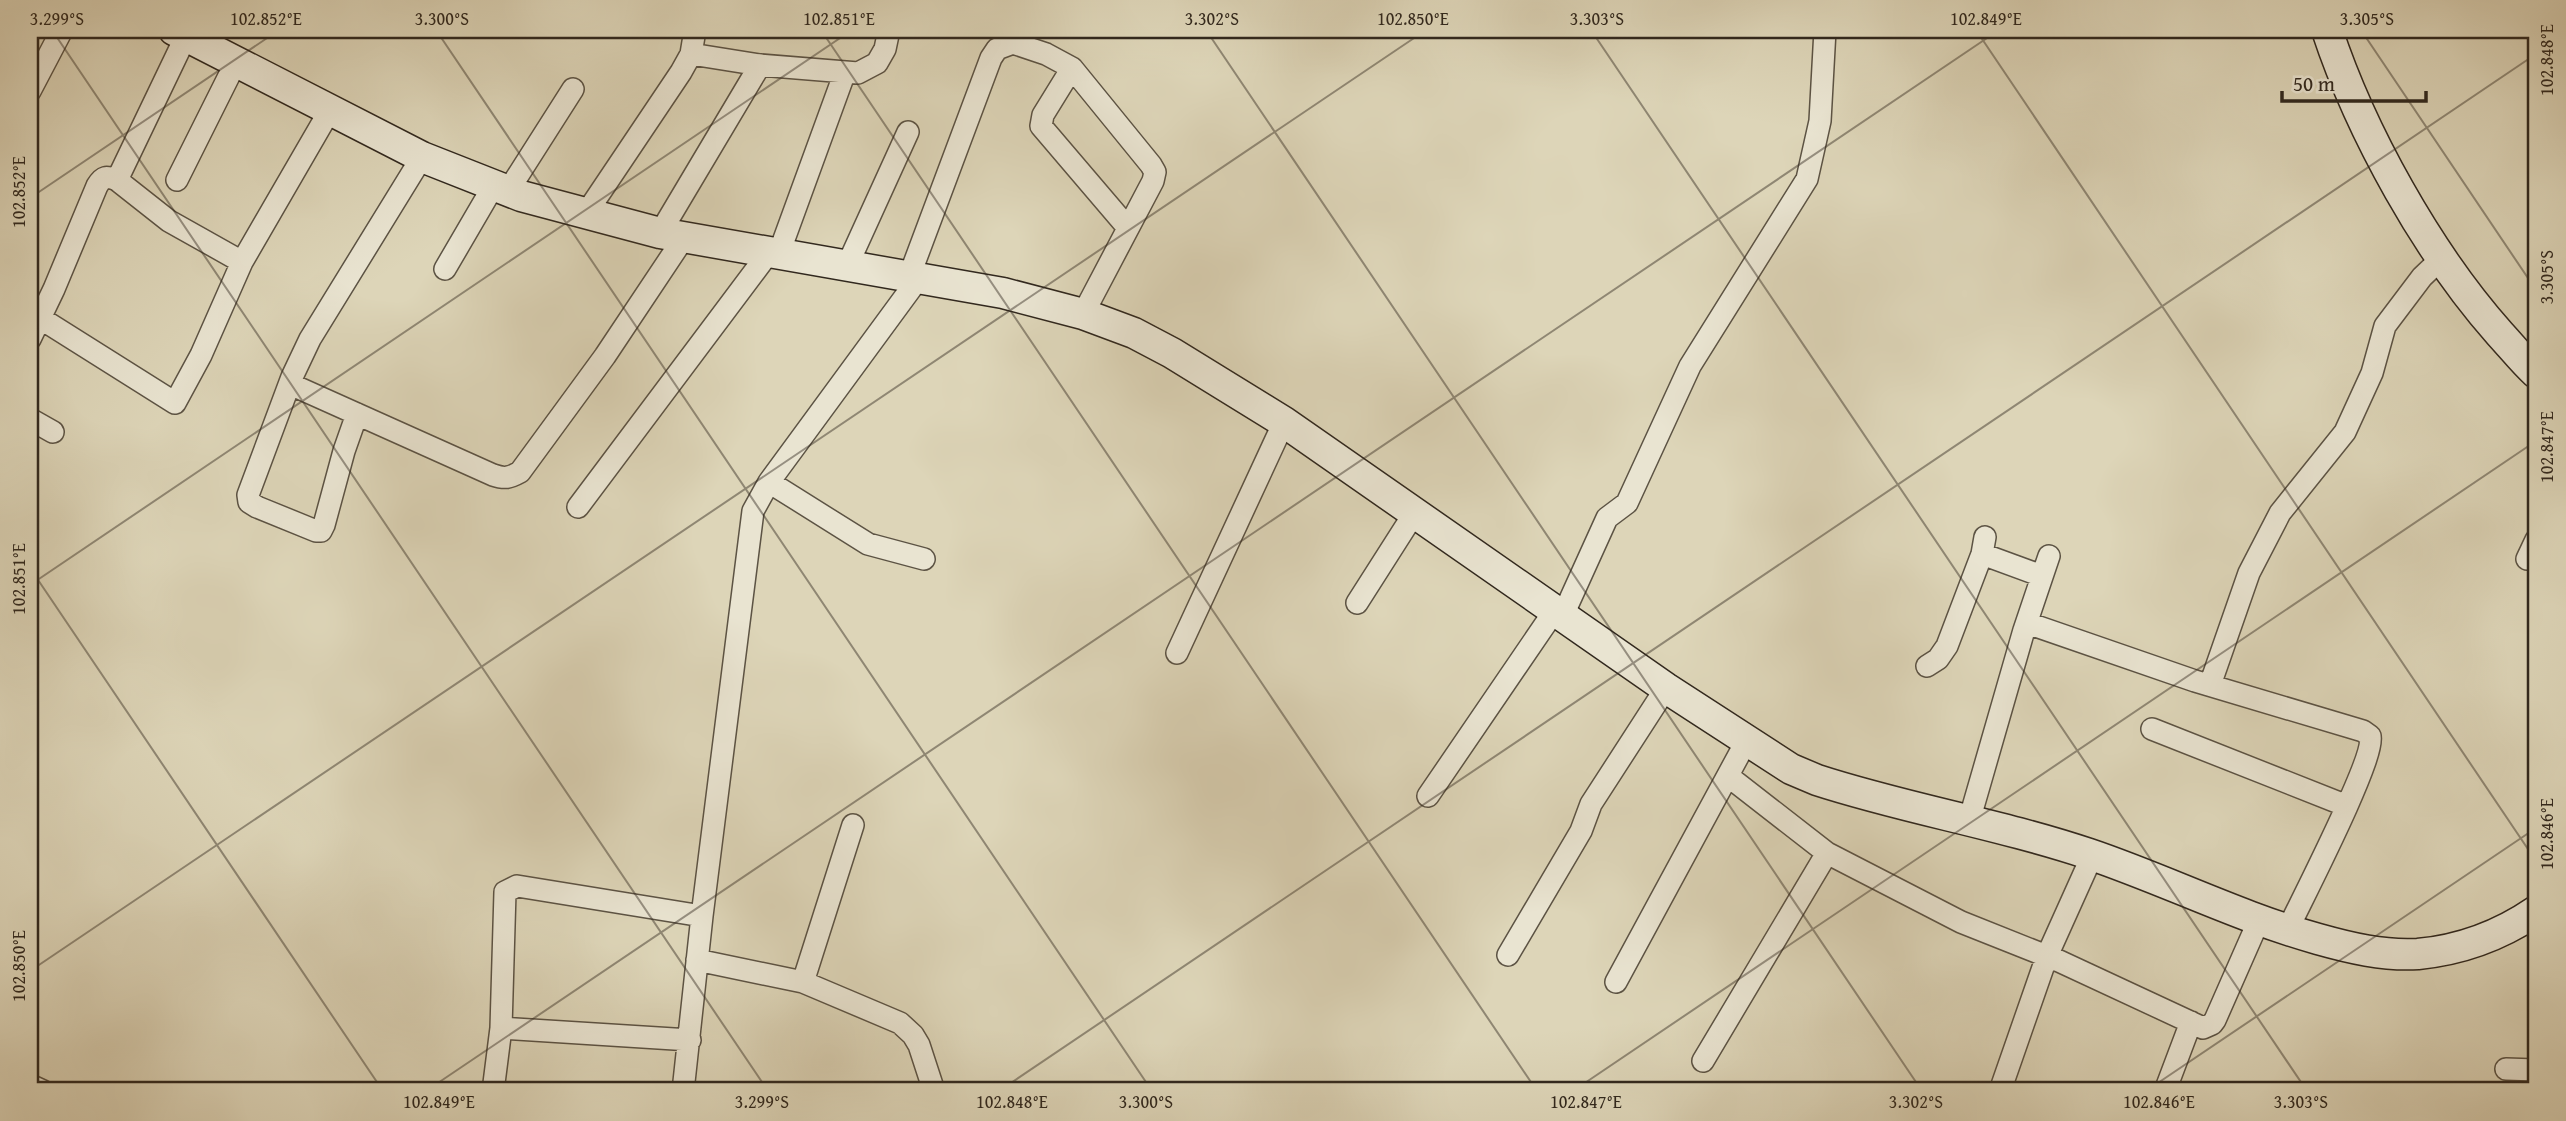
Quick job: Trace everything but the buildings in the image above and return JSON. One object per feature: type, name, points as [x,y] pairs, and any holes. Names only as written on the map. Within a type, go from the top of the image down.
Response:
[{"type":"street","points":[[30,91],[62,30]]},
{"type":"street","points":[[585,215],[660,107],[691,54],[695,30]]},
{"type":"street","points":[[691,54],[760,65],[858,73],[877,63],[885,49],[889,30]]},
{"type":"street","points":[[1428,796],[1559,613],[1607,519],[1627,503],[1690,366],[1807,179],[1820,121],[1825,30]]},
{"type":"street","points":[[2327,30],[2371,134],[2412,212],[2470,300],[2536,373]]},
{"type":"street","points":[[117,180],[180,33],[422,157],[501,188],[585,215],[672,234],[1003,293],[1083,314],[1153,342],[1284,422],[1667,688],[1791,769],[1816,780],[2092,856],[2287,931],[2353,949],[2418,954],[2474,942],[2496,934],[2536,911]]},
{"type":"street","points":[[683,1091],[752,511],[769,482],[913,278],[991,58],[1006,43],[1023,45],[1072,68],[1155,173],[1083,314]]},
{"type":"street","points":[[177,180],[236,62]]},
{"type":"street","points":[[290,384],[505,479],[520,472],[605,356],[760,65]]},
{"type":"street","points":[[1072,68],[1043,115],[1041,126],[1128,228]]},
{"type":"street","points":[[578,507],[775,252],[845,72]]},
{"type":"street","points":[[445,269],[573,89]]},
{"type":"street","points":[[40,318],[175,403],[206,344],[243,262],[330,110]]},
{"type":"street","points":[[847,266],[908,132]]},
{"type":"street","points":[[357,414],[321,531],[249,502],[248,495],[310,339],[422,157]]},
{"type":"street","points":[[30,339],[97,186],[105,177],[117,180],[169,221],[243,262]]},
{"type":"street","points":[[2210,685],[2249,573],[2280,513],[2346,432],[2372,373],[2385,327],[2422,277],[2442,258]]},
{"type":"street","points":[[30,419],[54,432]]},
{"type":"street","points":[[1177,653],[1284,422]]},
{"type":"street","points":[[769,482],[868,544],[924,559]]},
{"type":"street","points":[[1357,603],[1415,512]]},
{"type":"street","points":[[1927,666],[1938,659],[1947,646],[1984,546],[2042,576]]},
{"type":"street","points":[[1969,821],[2049,556]]},
{"type":"street","points":[[2027,623],[2210,685],[2368,734],[2371,738],[2370,748],[2347,806],[2287,931]]},
{"type":"street","points":[[1508,955],[1581,831],[1591,804],[1667,688]]},
{"type":"street","points":[[2152,729],[2347,806]]},
{"type":"street","points":[[1616,982],[1747,740]]},
{"type":"street","points":[[1728,776],[1827,853],[1961,922],[2047,956],[2203,1028],[2216,1020],[2259,920]]},
{"type":"street","points":[[803,982],[853,825]]},
{"type":"street","points":[[1703,1061],[1827,853]]},
{"type":"street","points":[[2000,1091],[2047,956],[2092,856]]},
{"type":"street","points":[[506,1091],[493,1091],[501,1028],[505,892],[517,886],[702,916]]},
{"type":"street","points":[[697,960],[803,982],[906,1028],[919,1045],[934,1091]]},
{"type":"street","points":[[2165,1091],[2191,1022]]},
{"type":"street","points":[[501,1028],[690,1040]]},
{"type":"street","points":[[2506,1069],[2536,1070]]},
{"type":"street","points":[[30,1085],[43,1091]]}]
